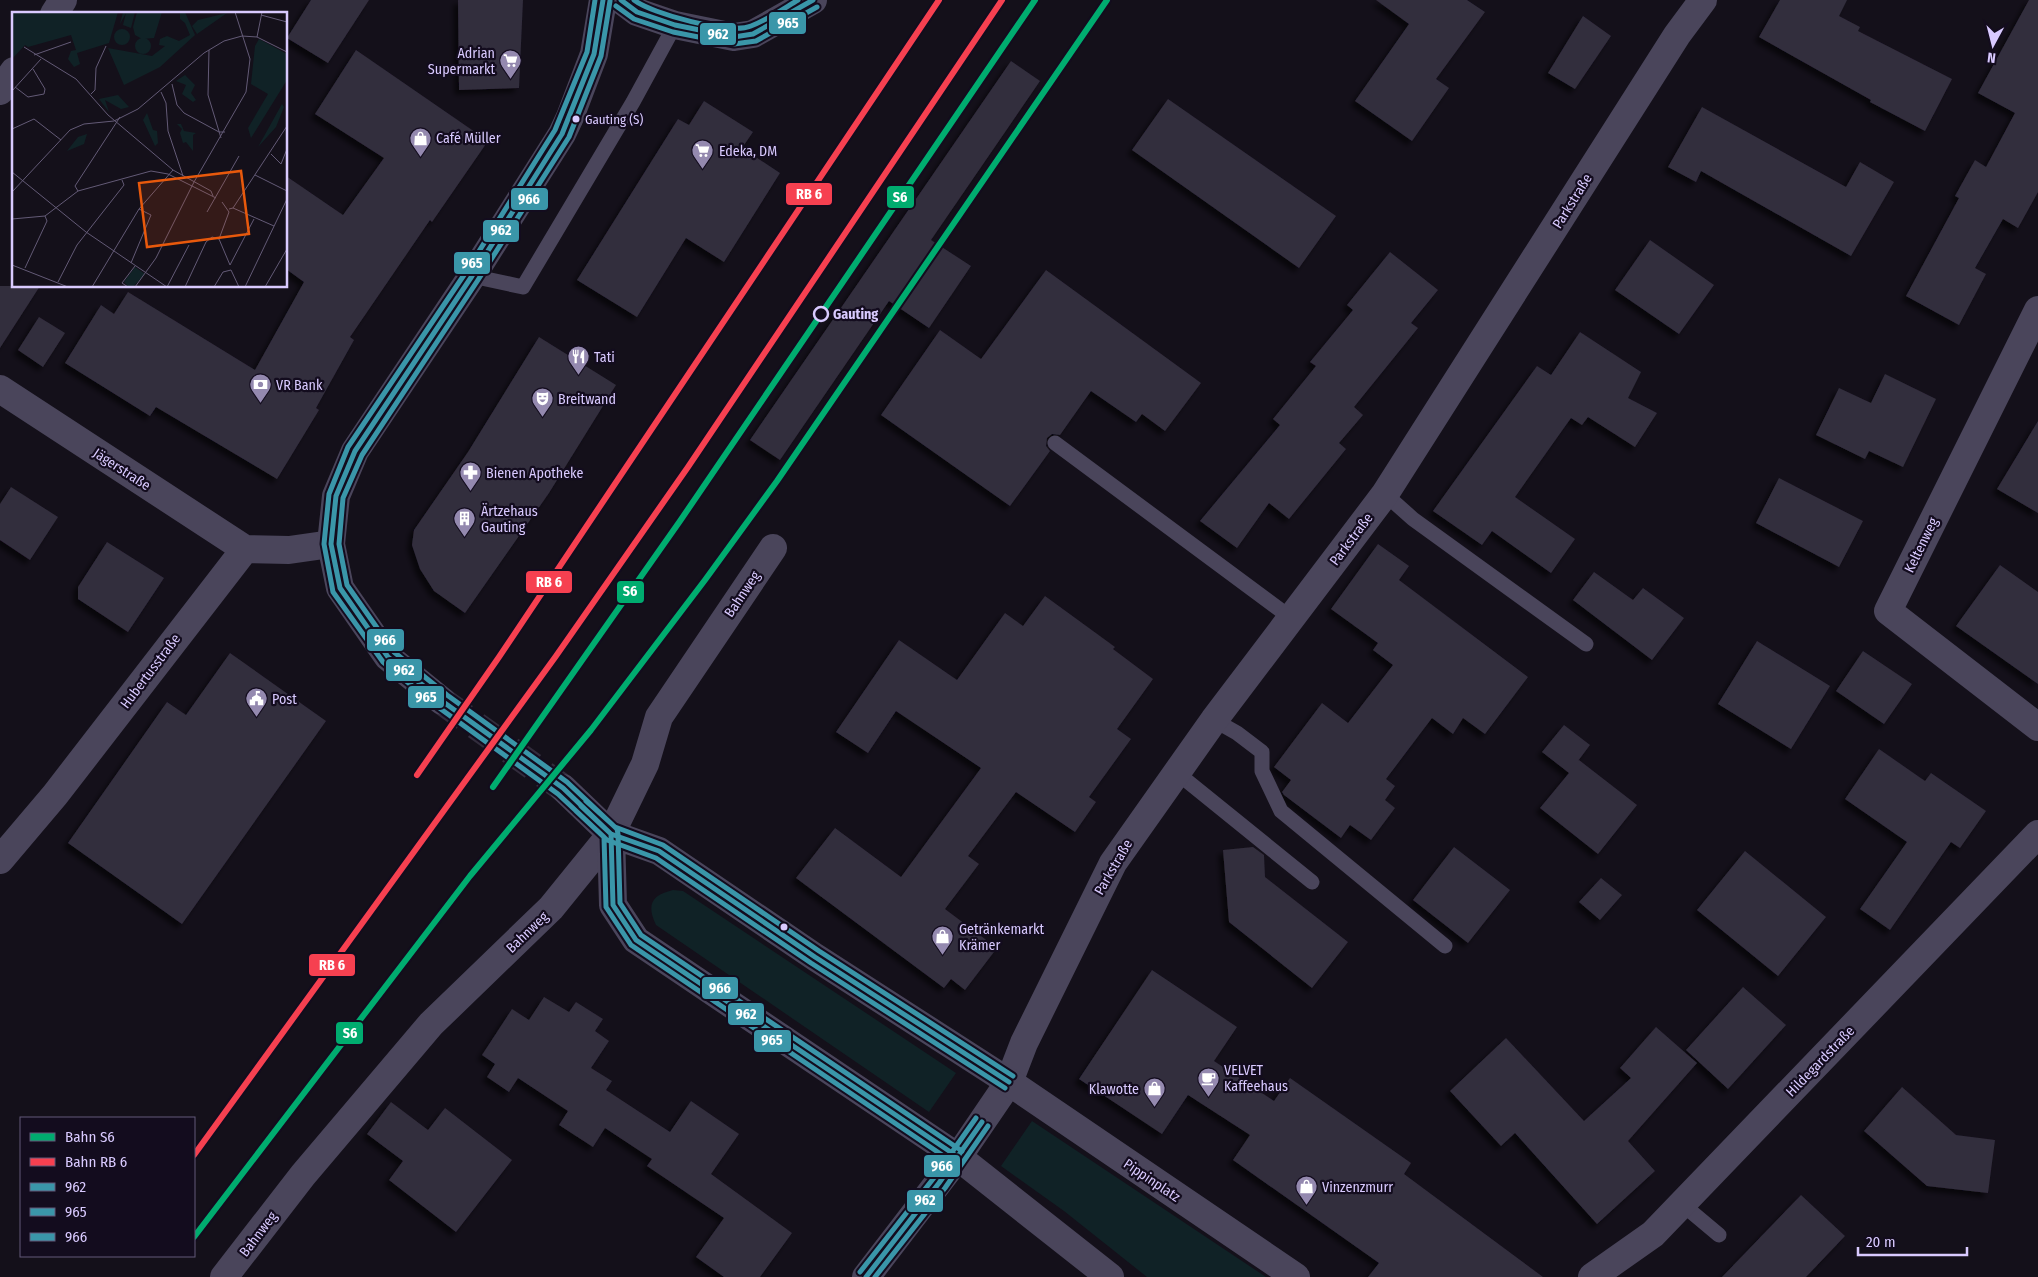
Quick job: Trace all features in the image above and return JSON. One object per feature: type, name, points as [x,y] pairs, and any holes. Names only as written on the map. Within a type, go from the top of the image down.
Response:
[{"type":"street","points":[[55,12],[63,0]]},
{"type":"street","points":[[442,701],[388,657],[340,588],[331,544],[336,496],[356,451],[472,276],[570,117],[594,54],[604,0]]},
{"type":"street","points":[[621,0],[637,12],[675,25],[734,37],[753,34],[813,0]]},
{"type":"street","name":"Parkstraße","points":[[1009,1082],[1024,1043],[1113,863],[1214,720],[1385,494],[1677,35],[1703,0]]},
{"type":"street","points":[[0,91],[12,75]]},
{"type":"street","name":"Keltenweg","points":[[2038,310],[1888,611],[2038,727]]},
{"type":"street","name":"Jägerstraße","points":[[0,389],[245,549]]},
{"type":"street","points":[[245,549],[289,550],[331,544]]},
{"type":"street","name":"Bahnweg","points":[[224,1277],[303,1175],[431,1024],[551,908],[611,834],[645,764],[659,717],[773,548]]},
{"type":"street","name":"Hubertusstraße","points":[[0,860],[55,795],[245,549]]},
{"type":"street","name":"Pippinplatz","points":[[563,788],[611,834],[659,851],[815,957],[1009,1082],[1296,1277]]},
{"type":"street","points":[[611,834],[613,905],[636,940],[958,1157],[1110,1277]]},
{"type":"street","name":"Hildegardstraße","points":[[1592,1277],[1653,1234],[2038,834]]},
{"type":"street","points":[[866,1277],[958,1157],[1009,1082]]},
{"type":"lane","points":[[472,276],[524,286],[675,25]]},
{"type":"lane","points":[[1055,443],[1291,618]]},
{"type":"lane","points":[[1385,494],[1413,518],[1586,644]]},
{"type":"lane","points":[[1214,720],[1237,733],[1262,752],[1262,771],[1281,812],[1444,946]]},
{"type":"lane","points":[[1176,772],[1312,882]]},
{"type":"lane","points":[[1682,1204],[1719,1235]]},
{"type":"shaded area","points":[[673,890],[683,891],[956,1073],[929,1112],[656,925],[651,906],[660,895]]},
{"type":"shaded area","points":[[1032,1121],[1266,1277],[1147,1277],[1064,1211],[1001,1166]]},
{"type":"building","points":[[311,0],[369,0],[328,63],[288,39]]},
{"type":"building","points":[[458,0],[523,0],[519,88],[459,90]]},
{"type":"building","points":[[1376,0],[1467,0],[1485,12],[1436,79],[1449,88],[1412,141],[1355,101],[1409,24]]},
{"type":"building","points":[[1780,0],[1847,0],[1839,16],[1860,27],[1858,31],[1952,79],[1925,131],[1870,102],[1871,100],[1759,37]]},
{"type":"building","points":[[2029,0],[2038,0],[2038,192],[2018,228],[2003,219],[1975,268],[1986,274],[1959,325],[1906,296],[1959,198],[1955,196],[1975,160],[1986,167],[2015,113],[1978,93]]},
{"type":"building","points":[[1583,16],[1611,36],[1575,89],[1548,73]]},
{"type":"building","points":[[356,50],[488,141],[432,222],[430,220],[350,337],[354,340],[316,408],[319,410],[277,479],[156,407],[150,416],[65,363],[101,305],[114,314],[128,292],[255,370],[304,282],[288,270],[288,177],[343,215],[384,158],[315,114]]},
{"type":"building","points":[[1011,61],[1040,81],[931,240],[971,266],[929,328],[889,301],[780,460],[750,440]]},
{"type":"building","points":[[1168,99],[1336,216],[1299,268],[1132,150]]},
{"type":"building","points":[[704,101],[753,132],[742,148],[780,173],[724,262],[686,238],[637,317],[577,280],[678,119],[689,125]]},
{"type":"building","points":[[1702,107],[1846,187],[1860,162],[1894,182],[1851,256],[1701,171],[1696,182],[1668,167]]},
{"type":"building","points":[[1650,240],[1714,285],[1679,334],[1615,290]]},
{"type":"building","points":[[1390,252],[1438,290],[1411,323],[1418,328],[1354,407],[1363,415],[1339,443],[1346,449],[1289,519],[1269,503],[1237,548],[1200,521],[1280,425],[1273,419],[1316,366],[1310,362],[1353,310],[1347,305]]},
{"type":"building","points":[[1046,270],[1201,383],[1165,431],[1142,414],[1136,422],[1091,391],[1060,435],[1052,434],[1047,438],[1046,446],[1050,451],[1010,506],[881,415],[940,330],[981,359]]},
{"type":"building","points":[[0,286],[39,288],[0,348]]},
{"type":"building","points":[[39,317],[65,333],[43,367],[18,350]]},
{"type":"building","points":[[1580,332],[1641,372],[1628,398],[1657,413],[1635,447],[1588,417],[1582,425],[1571,418],[1515,497],[1575,539],[1551,573],[1492,531],[1482,545],[1433,511],[1537,366],[1551,375]]},
{"type":"building","points":[[539,337],[616,385],[549,493],[465,613],[434,591],[420,569],[412,545],[414,530],[468,452]]},
{"type":"building","points":[[1885,374],[1936,399],[1903,467],[1869,451],[1865,459],[1816,435],[1839,388],[1871,403]]},
{"type":"building","points":[[2038,421],[2038,513],[1997,489]]},
{"type":"building","points":[[1779,478],[1863,521],[1839,567],[1756,523]]},
{"type":"building","points":[[11,487],[58,517],[30,560],[0,540],[0,504]]},
{"type":"building","points":[[107,542],[164,578],[128,632],[78,599],[78,587]]},
{"type":"building","points":[[1378,544],[1409,566],[1399,580],[1528,677],[1485,734],[1463,718],[1453,734],[1432,718],[1386,779],[1395,786],[1385,800],[1395,808],[1371,840],[1350,825],[1341,838],[1284,795],[1282,792],[1291,780],[1274,767],[1322,703],[1348,723],[1393,665],[1373,650],[1378,643],[1331,609]]},
{"type":"building","points":[[2000,565],[2038,592],[2038,684],[1956,626]]},
{"type":"building","points":[[1594,572],[1633,600],[1643,588],[1684,618],[1652,660],[1573,600]]},
{"type":"building","points":[[1045,596],[1115,647],[1113,649],[1153,679],[1117,729],[1131,739],[1089,797],[1096,802],[1075,832],[1016,792],[968,856],[979,864],[945,909],[997,948],[965,990],[951,979],[944,988],[796,878],[835,828],[901,877],[981,768],[896,711],[868,753],[836,732],[899,640],[957,680],[1005,613],[1023,626]]},
{"type":"building","points":[[1757,641],[1830,686],[1791,749],[1718,704]]},
{"type":"building","points":[[1863,651],[1912,684],[1884,724],[1836,691]]},
{"type":"building","points":[[230,653],[326,721],[182,924],[68,843],[167,702],[186,715]]},
{"type":"building","points":[[1564,725],[1590,745],[1578,761],[1637,805],[1598,854],[1540,808],[1569,773],[1542,752]]},
{"type":"building","points":[[1879,749],[1925,781],[1931,773],[1986,811],[1960,848],[1951,842],[1890,930],[1860,909],[1907,842],[1845,799]]},
{"type":"building","points":[[1253,847],[1264,855],[1265,877],[1348,942],[1312,988],[1229,922],[1223,850]]},
{"type":"building","points":[[1454,847],[1510,890],[1468,943],[1413,900]]},
{"type":"building","points":[[1745,851],[1826,917],[1778,976],[1697,910]]},
{"type":"building","points":[[1601,878],[1622,895],[1600,920],[1579,902]]},
{"type":"building","points":[[1152,970],[1237,1027],[1214,1061],[1274,1101],[1290,1078],[1411,1163],[1404,1174],[1543,1277],[1368,1277],[1379,1263],[1233,1160],[1250,1135],[1188,1095],[1162,1134],[1079,1079]]},
{"type":"building","points":[[1743,987],[1786,1025],[1728,1089],[1686,1050]]},
{"type":"building","points":[[544,997],[569,1012],[576,1002],[603,1019],[595,1031],[609,1041],[591,1068],[612,1081],[606,1090],[670,1132],[691,1101],[739,1134],[711,1174],[792,1233],[760,1277],[724,1277],[696,1257],[724,1218],[647,1166],[652,1159],[605,1128],[593,1147],[559,1125],[568,1111],[518,1078],[509,1092],[487,1077],[495,1064],[482,1055],[512,1009],[529,1020]]},
{"type":"building","points":[[1656,1027],[1697,1063],[1628,1141],[1655,1171],[1597,1224],[1515,1133],[1501,1146],[1450,1091],[1506,1038],[1584,1121],[1631,1078],[1620,1068]]},
{"type":"building","points":[[1902,1087],[1956,1135],[1995,1140],[1988,1193],[1927,1186],[1864,1131]]},
{"type":"building","points":[[391,1102],[428,1130],[445,1108],[512,1160],[456,1232],[389,1180],[403,1161],[367,1134]]},
{"type":"building","points":[[1801,1195],[1845,1236],[1806,1277],[1722,1277]]},
{"type":"tunnel","points":[[442,701],[563,788]]},
{"type":"rail line","name":"S6","points":[[493,787],[680,521],[1035,0]]},
{"type":"rail line","name":"S6","points":[[195,1236],[470,876],[591,730],[705,580],[777,481],[1107,0]]},
{"type":"transit line","name":"965","points":[[595,0],[587,52],[555,130],[466,272],[348,447],[329,494],[324,544],[333,592],[383,662],[438,707],[558,794],[604,837],[606,907],[631,945],[954,1163]]},
{"type":"transit line","name":"962","points":[[603,0],[594,54],[562,134],[472,276],[355,451],[336,496],[331,544],[340,588],[388,657],[442,701],[563,788],[611,834],[613,905],[636,940],[958,1157]]},
{"type":"transit line","name":"962","points":[[621,0],[637,12],[675,25],[734,37],[753,34],[813,0]]},
{"type":"transit line","name":"966","points":[[634,0],[643,6],[673,17],[726,28],[751,26],[798,0]]},
{"type":"transit line","points":[[417,775],[499,657],[939,0]]},
{"type":"transit line","points":[[195,1154],[556,656],[688,467],[1002,0]]},
{"type":"transit line","name":"966","points":[[610,1],[601,56],[569,137],[478,280],[362,455],[343,498],[339,544],[347,585],[394,652],[447,695],[567,782],[617,829],[620,903],[641,935],[962,1151]]},
{"type":"transit line","name":"965","points":[[616,6],[634,19],[673,32],[734,44],[756,41],[817,7]]},
{"type":"transit line","name":"966","points":[[586,801],[615,827],[663,845],[819,951],[1013,1076]]},
{"type":"transit line","name":"962","points":[[581,806],[611,834],[659,851],[815,957],[1009,1082]]},
{"type":"transit line","name":"965","points":[[576,811],[607,840],[656,858],[811,963],[1005,1088]]},
{"type":"transit line","name":"966","points":[[860,1272],[933,1179],[976,1118]]},
{"type":"transit line","name":"962","points":[[866,1277],[939,1183],[982,1122]]},
{"type":"transit line","name":"965","points":[[875,1277],[945,1188],[988,1126]]},
{"type":"place","name":"Adrian Supermarkt","points":[[511,80]]},
{"type":"place","name":"Gauting (S)","points":[[576,119]]},
{"type":"place","name":"Café Müller","points":[[420,157]]},
{"type":"place","name":"Edeka, DM","points":[[703,170]]},
{"type":"place","name":"Gauting","points":[[821,314]]},
{"type":"place","name":"Tati","points":[[578,376]]},
{"type":"place","name":"VR Bank","points":[[260,404]]},
{"type":"place","name":"Breitwand","points":[[542,418]]},
{"type":"place","name":"Bienen Apotheke","points":[[470,492]]},
{"type":"place","name":"Ärtzehaus Gauting","points":[[465,538]]},
{"type":"place","name":"Post","points":[[256,718]]},
{"type":"place","name":"Getränkemarkt Krämer","points":[[943,956]]},
{"type":"place","name":"VELVET Kaffeehaus","points":[[1208,1097]]},
{"type":"place","name":"Klawotte","points":[[1155,1108]]},
{"type":"place","name":"Vinzenzmurr","points":[[1306,1206]]}]
